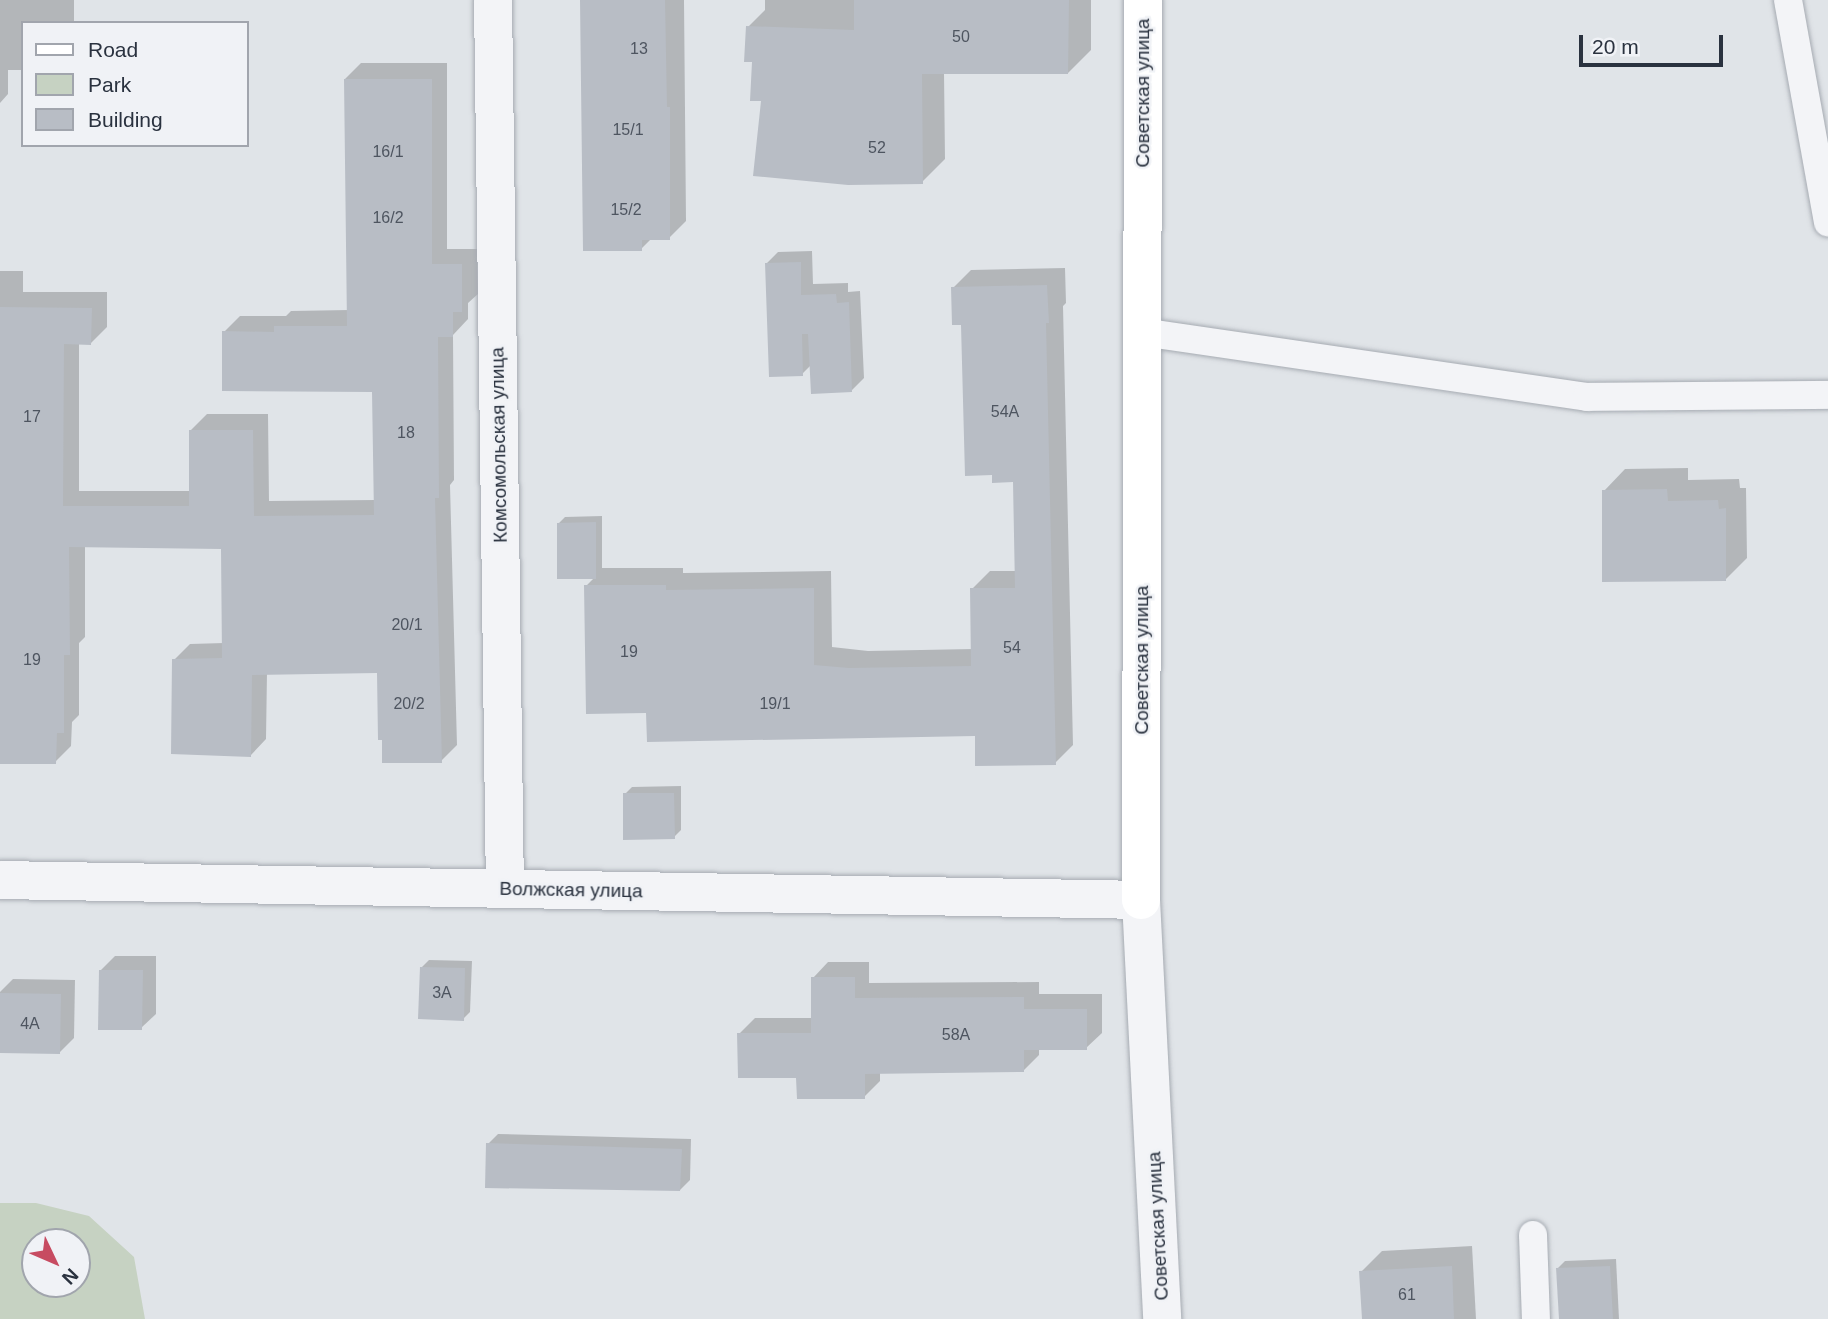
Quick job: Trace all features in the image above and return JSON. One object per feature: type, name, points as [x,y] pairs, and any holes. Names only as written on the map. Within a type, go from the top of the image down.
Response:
[{"type":"street","name":"Комсомольская улица","points":[[493,0],[505,889]]},
{"type":"street","name":"Советская улица","points":[[1143,0],[1141,900],[1163,1319]]},
{"type":"street","name":"Волжская улица","points":[[0,880],[1141,900]]},
{"type":"lane","points":[[1788,0],[1821,152],[1828,222]]},
{"type":"lane","points":[[1142,332],[1587,397],[1828,395]]},
{"type":"lane","points":[[1533,1235],[1536,1319]]},
{"type":"green space","points":[[0,1203],[36,1203],[89,1216],[134,1257],[145,1319],[0,1319]]},
{"type":"building","points":[[580,0],[665,0],[667,107],[670,107],[670,240],[642,240],[642,251],[583,251]]},
{"type":"building","points":[[854,0],[1069,0],[1068,74],[922,74],[923,184],[848,185],[753,176],[761,101],[750,101],[752,62],[744,62],[746,26],[854,30]]},
{"type":"building","points":[[344,79],[432,79],[432,264],[462,264],[462,312],[453,312],[453,337],[438,337],[439,498],[435,498],[442,763],[382,763],[382,740],[378,740],[377,673],[252,675],[251,757],[171,754],[172,659],[222,658],[221,549],[69,547],[70,655],[64,655],[64,733],[57,733],[56,764],[0,764],[0,307],[92,308],[91,345],[64,344],[63,506],[189,506],[189,430],[253,430],[254,516],[374,515],[372,392],[222,391],[222,331],[274,332],[274,326],[347,326]]},
{"type":"building","points":[[801,262],[801,295],[836,294],[837,303],[849,302],[852,392],[811,394],[808,334],[802,334],[803,376],[769,377],[765,263]]},
{"type":"building","points":[[1047,285],[1056,765],[975,766],[975,736],[647,742],[646,713],[586,714],[584,585],[666,585],[666,590],[814,588],[814,665],[849,668],[971,666],[970,588],[1015,588],[1013,482],[992,483],[992,475],[965,476],[961,325],[952,325],[951,287]]},
{"type":"building","points":[[1667,489],[1668,501],[1718,500],[1719,509],[1726,508],[1726,581],[1602,582],[1602,490]]},
{"type":"building","points":[[596,522],[596,579],[557,579],[557,523]]},
{"type":"building","points":[[623,793],[674,793],[675,839],[623,840]]},
{"type":"building","points":[[420,967],[465,968],[464,1021],[418,1019]]},
{"type":"building","points":[[99,970],[143,970],[142,1030],[98,1030]]},
{"type":"building","points":[[811,977],[855,977],[855,998],[1024,997],[1024,1009],[1087,1009],[1087,1050],[1024,1050],[1024,1072],[865,1074],[865,1099],[797,1099],[796,1078],[738,1078],[737,1033],[811,1033]]},
{"type":"building","points":[[0,993],[61,994],[60,1054],[0,1053]]},
{"type":"building","points":[[486,1143],[682,1149],[680,1191],[485,1188]]},
{"type":"building","points":[[1452,1266],[1454,1319],[1362,1319],[1359,1271]]},
{"type":"building","points":[[1610,1266],[1613,1319],[1559,1319],[1556,1268]]}]
